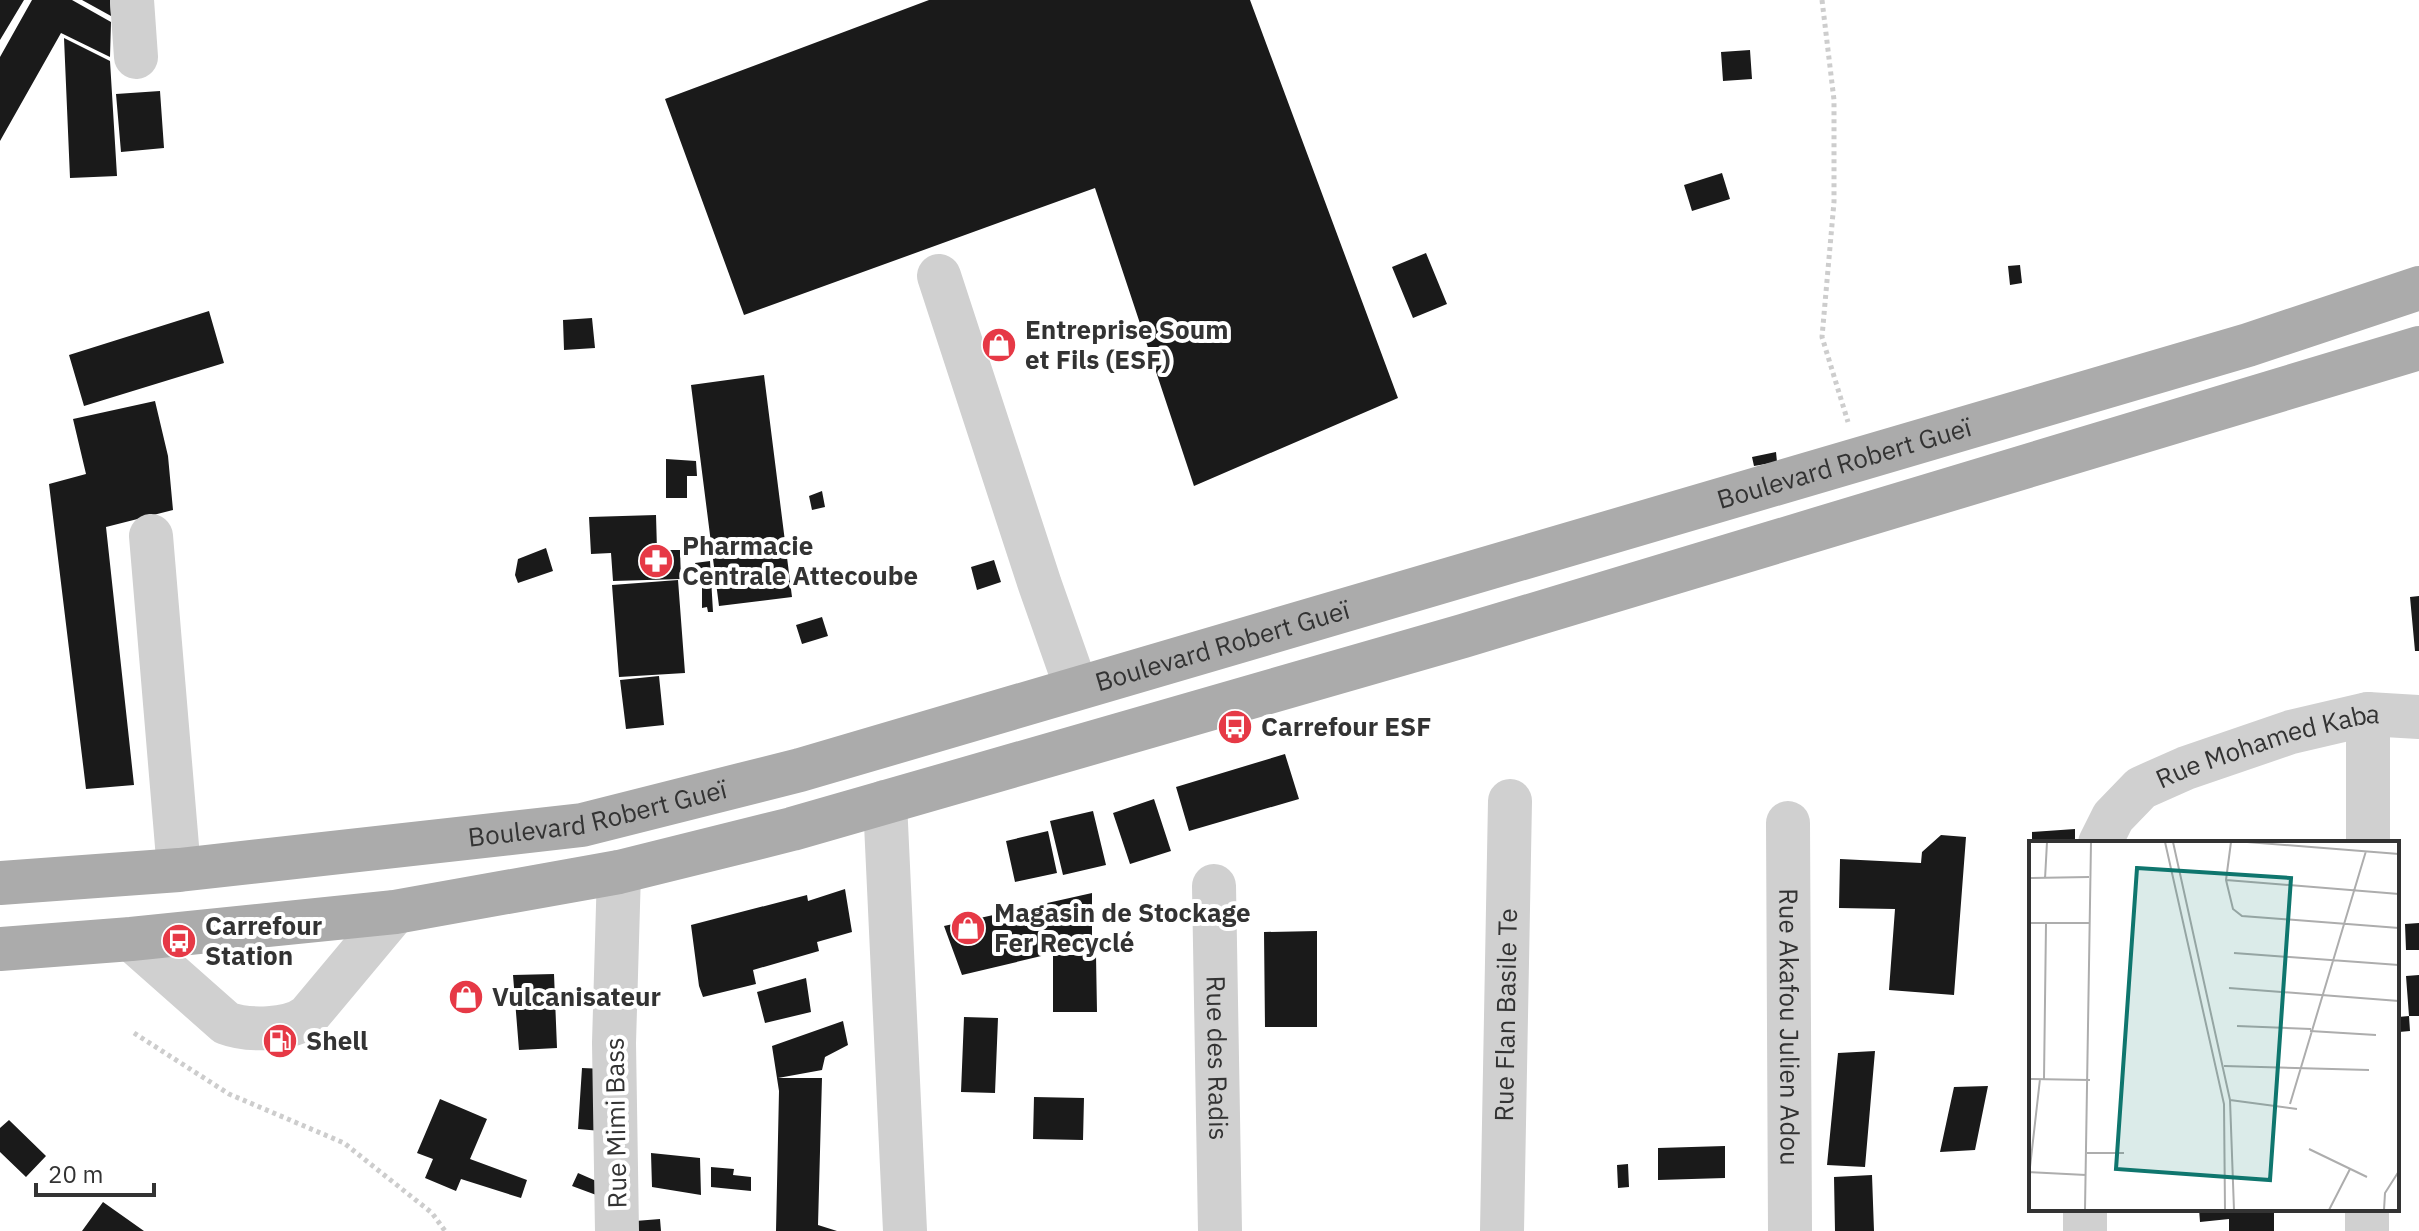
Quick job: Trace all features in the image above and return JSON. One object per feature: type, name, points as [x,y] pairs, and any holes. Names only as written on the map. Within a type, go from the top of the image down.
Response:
[{"type":"main road","name":"Boulevard Robert Gueï","points":[[0,883],[179,870],[582,825],[800,770],[2248,345],[2419,288]]},
{"type":"main road","name":"Boulevard Robert Gueï","points":[[0,949],[395,912],[619,872],[792,829],[1463,636],[2419,348]]},
{"type":"street","points":[[132,0],[136,57]]},
{"type":"street","points":[[939,276],[1076,687]]},
{"type":"street","points":[[151,536],[179,870]]},
{"type":"street","points":[[2368,714],[2368,841]]},
{"type":"street","name":"Rue Mohamed Kaba","points":[[2101,841],[2113,817],[2141,788],[2186,768],[2291,732],[2368,714],[2419,717]]},
{"type":"street","name":"Rue Flan Basile Te","points":[[1502,1231],[1510,801]]},
{"type":"street","points":[[885,802],[905,1231]]},
{"type":"street","name":"Rue Akafou Julien Adou","points":[[1788,823],[1790,1231]]},
{"type":"street","name":"Rue Mimi Bass","points":[[617,1231],[614,1043],[619,872]]},
{"type":"street","name":"Rue des Radis","points":[[1214,886],[1220,1231]]},
{"type":"street","points":[[131,939],[226,1023],[241,1028],[291,1025],[308,1016],[395,912]]},
{"type":"path","points":[[1822,0],[1834,100],[1834,202],[1822,337],[1859,458]]},
{"type":"path","points":[[134,1033],[229,1094],[344,1143],[432,1213],[445,1231]]},
{"type":"building","points":[[0,0],[24,0],[0,40]]},
{"type":"building","points":[[32,0],[72,0],[111,22],[110,57],[61,33],[0,141],[0,57]]},
{"type":"building","points":[[82,0],[110,0],[111,16]]},
{"type":"building","points":[[929,0],[1250,0],[1398,398],[1194,486],[1095,188],[744,315],[665,99]]},
{"type":"building","points":[[64,38],[110,61],[117,176],[70,178]]},
{"type":"building","points":[[1750,50],[1752,79],[1723,81],[1721,52]]},
{"type":"building","points":[[160,91],[164,148],[121,152],[116,94]]},
{"type":"building","points":[[1722,173],[1730,199],[1692,211],[1684,185]]},
{"type":"building","points":[[1426,253],[1447,304],[1413,318],[1392,267]]},
{"type":"building","points":[[2020,265],[2022,283],[2010,285],[2008,266]]},
{"type":"building","points":[[209,311],[224,363],[84,406],[69,355]]},
{"type":"building","points":[[592,318],[595,348],[564,350],[563,320]]},
{"type":"building","points":[[764,375],[792,597],[719,606],[691,385]]},
{"type":"building","points":[[155,401],[168,456],[173,510],[106,527],[134,785],[86,789],[49,484],[86,474],[73,419]]},
{"type":"building","points":[[1776,452],[1777,462],[1754,466],[1752,457]]},
{"type":"building","points":[[666,459],[696,461],[697,476],[687,476],[687,498],[666,498]]},
{"type":"building","points":[[822,491],[825,507],[812,510],[809,496]]},
{"type":"building","points":[[656,515],[657,550],[680,550],[681,579],[613,581],[611,553],[591,554],[589,517]]},
{"type":"building","points":[[546,548],[553,571],[518,583],[515,575],[518,559]]},
{"type":"building","points":[[994,560],[1001,582],[977,590],[971,567]]},
{"type":"building","points":[[710,561],[713,612],[708,612],[707,607],[702,608],[702,586],[697,586],[695,563]]},
{"type":"building","points":[[678,580],[685,673],[619,677],[612,585]]},
{"type":"building","points":[[2419,596],[2419,651],[2415,651],[2410,597]]},
{"type":"building","points":[[822,617],[828,636],[802,644],[796,625]]},
{"type":"building","points":[[659,676],[664,725],[626,729],[620,680]]},
{"type":"building","points":[[1285,754],[1299,799],[1189,831],[1176,787]]},
{"type":"building","points":[[1154,799],[1171,851],[1130,864],[1113,813]]},
{"type":"building","points":[[1093,811],[1106,865],[1063,875],[1050,821]]},
{"type":"building","points":[[2075,829],[2075,841],[2032,841],[2032,832]]},
{"type":"building","points":[[1048,831],[1057,873],[1015,882],[1006,841]]},
{"type":"building","points":[[1941,835],[1966,837],[1954,995],[1889,990],[1895,909],[1839,908],[1840,859],[1921,863],[1922,852]]},
{"type":"building","points":[[845,889],[852,932],[817,942],[819,951],[753,970],[756,984],[703,997],[691,925],[807,895],[808,901]]},
{"type":"building","points":[[1092,893],[1092,944],[962,975],[944,926]]},
{"type":"building","points":[[2419,923],[2419,950],[2406,950],[2405,924]]},
{"type":"building","points":[[1317,931],[1317,1027],[1265,1027],[1264,932]]},
{"type":"building","points":[[1053,955],[1096,955],[1097,1012],[1053,1012]]},
{"type":"building","points":[[554,974],[557,1048],[519,1050],[513,975]]},
{"type":"building","points":[[2419,975],[2419,1016],[2409,1016],[2406,976]]},
{"type":"building","points":[[806,978],[811,1012],[765,1023],[757,992]]},
{"type":"building","points":[[2409,1016],[2410,1031],[2399,1032],[2399,1017]]},
{"type":"building","points":[[964,1017],[998,1018],[995,1093],[961,1092]]},
{"type":"building","points":[[843,1021],[848,1045],[825,1057],[822,1070],[778,1078],[822,1078],[818,1225],[837,1231],[776,1231],[779,1091],[772,1046]]},
{"type":"building","points":[[1875,1051],[1865,1167],[1827,1165],[1838,1053]]},
{"type":"building","points":[[582,1068],[606,1069],[601,1131],[578,1129]]},
{"type":"building","points":[[1988,1086],[1975,1150],[1940,1152],[1954,1087]]},
{"type":"building","points":[[1034,1097],[1084,1098],[1083,1140],[1033,1139]]},
{"type":"building","points":[[440,1099],[487,1119],[470,1159],[527,1180],[521,1198],[461,1179],[456,1191],[425,1178],[433,1159],[417,1153]]},
{"type":"building","points":[[9,1120],[46,1156],[26,1177],[0,1152],[0,1128]]},
{"type":"building","points":[[1725,1146],[1725,1178],[1658,1180],[1658,1148]]},
{"type":"building","points":[[651,1153],[700,1158],[701,1195],[652,1187]]},
{"type":"building","points":[[1628,1164],[1629,1187],[1618,1188],[1617,1165]]},
{"type":"building","points":[[711,1167],[734,1169],[733,1175],[751,1177],[751,1191],[711,1187]]},
{"type":"building","points":[[578,1173],[610,1187],[607,1199],[572,1186]]},
{"type":"building","points":[[1872,1175],[1874,1231],[1835,1231],[1834,1177]]},
{"type":"building","points":[[103,1202],[144,1231],[82,1231]]},
{"type":"building","points":[[2199,1211],[2274,1211],[2274,1231],[2229,1231],[2229,1219],[2200,1222]]},
{"type":"building","points":[[660,1219],[661,1231],[624,1231],[623,1222]]},
{"type":"place","name":"Entreprise Soum et Fils (ESF)","points":[[999,345]]},
{"type":"place","name":"Pharmacie Centrale Attecoube","points":[[656,561]]},
{"type":"place","name":"Carrefour ESF","points":[[1235,727]]},
{"type":"place","name":"Magasin de Stockage Fer Recyclé","points":[[968,928]]},
{"type":"place","name":"Carrefour Station","points":[[179,941]]},
{"type":"place","name":"Vulcanisateur","points":[[466,997]]},
{"type":"place","name":"Shell","points":[[280,1041]]}]
